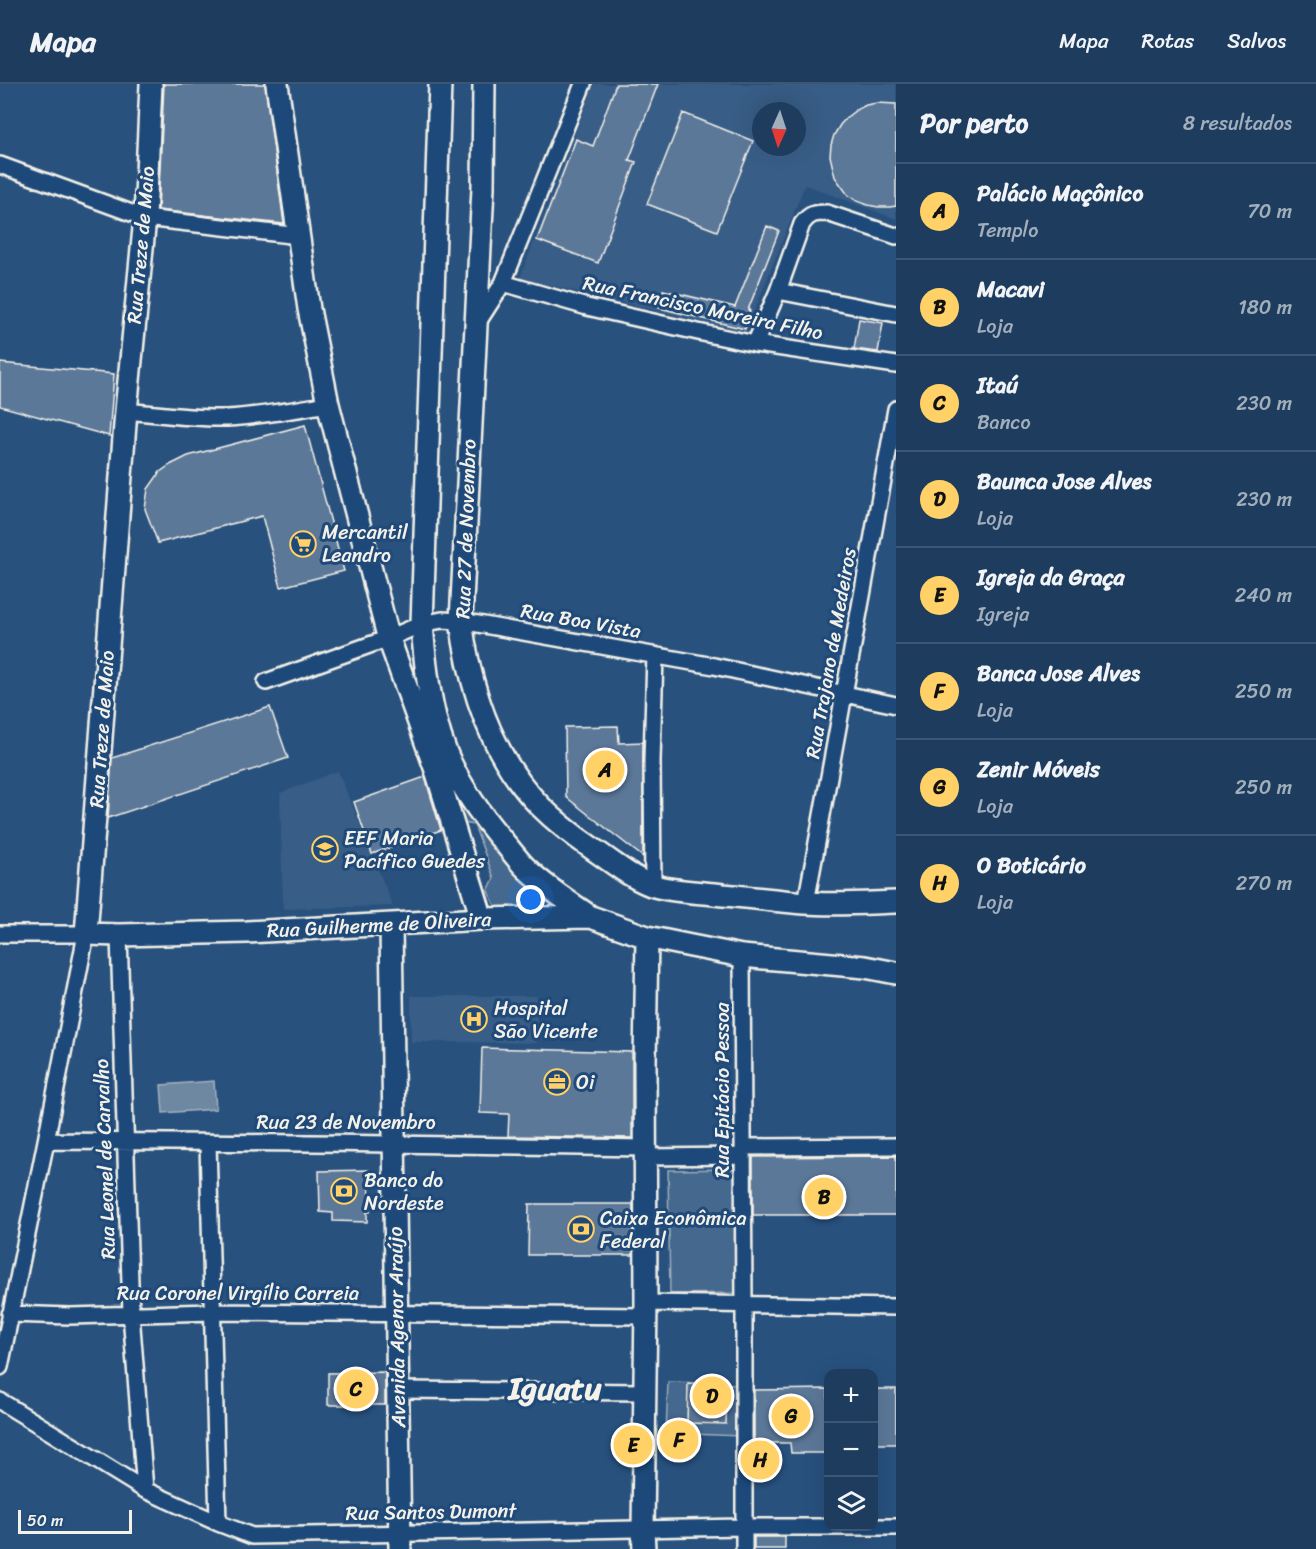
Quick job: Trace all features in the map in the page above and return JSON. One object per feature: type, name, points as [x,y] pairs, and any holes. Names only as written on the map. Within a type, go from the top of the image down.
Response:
[{"type":"main road","name":"Rua Treze de Maio","points":[[87,934],[126,411],[145,218],[151,84]]},
{"type":"main road","points":[[277,84],[309,309],[327,404],[389,638],[437,774],[482,919]]},
{"type":"main road","name":"Rua 27 de Novembro","points":[[440,84],[422,624],[425,663],[445,749],[462,786],[492,828],[526,868],[557,895],[591,916]]},
{"type":"main road","name":"Rua 27 de Novembro","points":[[484,84],[483,188],[460,621],[473,685],[486,724],[498,750],[540,807],[586,844],[634,877],[653,885],[697,892],[806,903],[896,903]]},
{"type":"main road","name":"Rua Guilherme de Oliveira","points":[[87,934],[247,932],[482,919],[591,916],[647,937],[742,956],[865,967],[896,973]]},
{"type":"main road","name":"Avenida Agenor Araújo","points":[[391,925],[399,1541]]},
{"type":"main road","points":[[644,1539],[647,937]]},
{"type":"street","points":[[476,325],[503,283],[583,84]]},
{"type":"street","points":[[0,165],[145,218],[299,236]]},
{"type":"street","points":[[755,344],[778,291],[802,224],[807,217],[816,213],[828,213],[896,236]]},
{"type":"street","name":"Rua Francisco Moreira Filho","points":[[503,283],[587,307],[755,344],[896,365]]},
{"type":"street","points":[[778,291],[896,314]]},
{"type":"street","points":[[126,411],[183,417],[224,418],[266,415],[327,404]]},
{"type":"street","name":"Rua Trajano de Medeiros","points":[[806,903],[896,409]]},
{"type":"street","name":"Rua Boa Vista","points":[[266,682],[422,624],[442,620],[460,621],[655,656],[896,705]]},
{"type":"street","points":[[653,885],[652,760],[655,656]]},
{"type":"street","name":"Rua Guilherme de Oliveira","points":[[0,933],[87,934]]},
{"type":"street","name":"Rua Treze de Maio","points":[[0,1367],[87,934]]},
{"type":"street","name":"Rua Leonel de Carvalho","points":[[120,935],[131,1314],[145,1490]]},
{"type":"street","name":"Rua Epitácio Pessoa","points":[[742,956],[744,1549]]},
{"type":"street","name":"Rua 23 de Novembro","points":[[46,1141],[395,1143],[645,1153],[896,1146]]},
{"type":"street","points":[[208,1143],[219,1523]]},
{"type":"street","name":"Rua Coronel Virgílio Correia","points":[[10,1314],[70,1316],[213,1312],[397,1314],[646,1309],[744,1304],[896,1307]]},
{"type":"street","points":[[398,1390],[645,1392]]},
{"type":"street","name":"Rua Santos Dumont","points":[[0,1401],[145,1490],[219,1523],[250,1542],[644,1539],[743,1527],[896,1527]]},
{"type":"shaded area","points":[[594,84],[896,84],[896,219],[805,185],[746,332],[520,278]]},
{"type":"shaded area","points":[[434,745],[511,866],[543,897],[544,905],[541,908],[498,911],[488,891],[494,878],[474,825],[464,823]]},
{"type":"shaded area","name":"EEF Maria Pacífico Guedes","points":[[338,771],[393,906],[283,909],[280,793]]},
{"type":"shaded area","name":"Hospital São Vicente","points":[[411,996],[537,996],[537,1043],[411,1042]]},
{"type":"shaded area","points":[[214,1081],[216,1109],[163,1113],[161,1085]]},
{"type":"shaded area","points":[[736,1169],[738,1293],[670,1294],[668,1170]]},
{"type":"shaded area","points":[[668,1382],[742,1384],[741,1436],[666,1433]]},
{"type":"building","points":[[164,84],[265,84],[284,224],[158,210]]},
{"type":"building","points":[[616,84],[658,84],[629,160],[636,162],[598,263],[537,240],[576,139],[593,146]]},
{"type":"building","points":[[896,104],[896,206],[890,207],[868,205],[848,195],[835,177],[830,156],[834,135],[847,117],[866,105]]},
{"type":"building","points":[[683,113],[752,141],[717,231],[647,204]]},
{"type":"building","points":[[767,226],[779,231],[748,310],[750,311],[745,329],[659,308],[663,290],[735,307]]},
{"type":"building","points":[[859,319],[883,323],[878,352],[854,349]]},
{"type":"building","points":[[0,363],[114,374],[109,436],[0,406]]},
{"type":"building","points":[[305,425],[344,571],[281,587],[262,516],[158,543],[145,509],[148,489],[160,472],[188,456]]},
{"type":"building","points":[[270,707],[288,758],[108,818],[112,758]]},
{"type":"building","points":[[618,726],[619,743],[643,742],[643,857],[566,797],[565,727]]},
{"type":"building","points":[[425,777],[441,830],[372,854],[354,802]]},
{"type":"building","name":"Oi","points":[[482,1048],[632,1052],[632,1138],[508,1136],[509,1114],[480,1113]]},
{"type":"building","points":[[896,1156],[896,1215],[753,1215],[753,1157]]},
{"type":"building","name":"Banco do Nordeste","points":[[369,1170],[370,1212],[367,1212],[367,1222],[333,1221],[333,1213],[320,1212],[319,1171]]},
{"type":"building","name":"Caixa Econômica Federal","points":[[529,1204],[633,1204],[633,1255],[528,1255]]},
{"type":"building","points":[[385,1372],[385,1405],[328,1405],[328,1373]]},
{"type":"building","points":[[688,1384],[727,1385],[726,1424],[687,1423]]},
{"type":"building","points":[[824,1389],[824,1453],[791,1453],[790,1443],[754,1443],[754,1390]]},
{"type":"building","points":[[878,1389],[896,1389],[896,1444],[878,1444]]},
{"type":"building","points":[[754,1537],[785,1537],[785,1549],[754,1549]]},
{"type":"place","name":"Mercantil Leandro","points":[[303,544]]},
{"type":"place","name":"Palácio Maçônico","points":[[605,770]]},
{"type":"place","name":"EEF Maria Pacífico Guedes","points":[[325,849]]},
{"type":"place","name":"Hospital São Vicente","points":[[474,1019]]},
{"type":"place","name":"Oi","points":[[557,1082]]},
{"type":"place","name":"Banco do Nordeste","points":[[344,1191]]},
{"type":"place","name":"Macavi","points":[[824,1197]]},
{"type":"place","name":"Caixa Econômica Federal","points":[[581,1229]]},
{"type":"place","name":"Itaú","points":[[356,1389]]},
{"type":"place","name":"Baunca Jose Alves","points":[[712,1396]]},
{"type":"place","name":"Zenir Móveis","points":[[791,1416]]},
{"type":"place","name":"Banca Jose Alves","points":[[679,1440]]},
{"type":"place","name":"Igreja da Graça","points":[[633,1445]]},
{"type":"place","name":"O Boticário","points":[[760,1460]]},
{"type":"district","name":"Iguatu","points":[[555,1388]]}]
